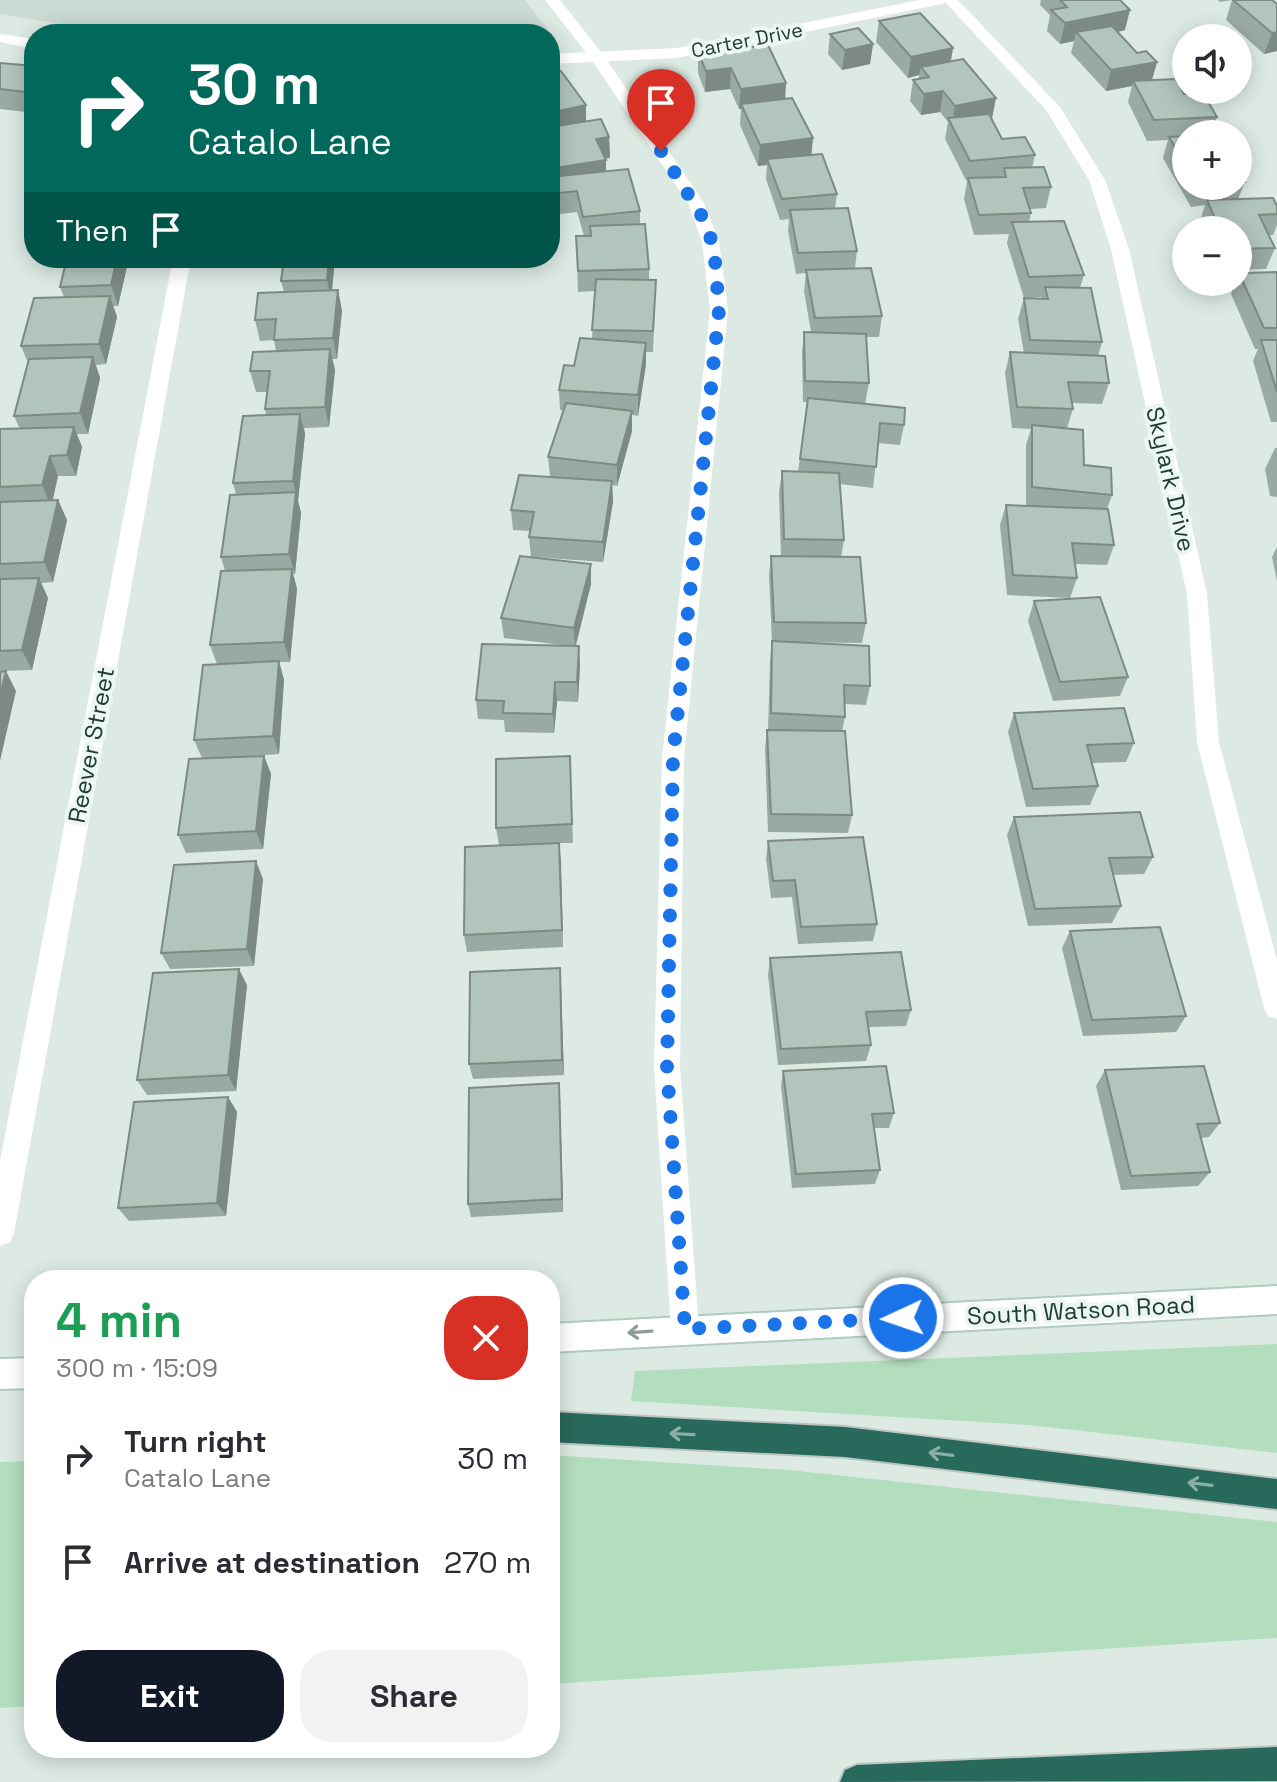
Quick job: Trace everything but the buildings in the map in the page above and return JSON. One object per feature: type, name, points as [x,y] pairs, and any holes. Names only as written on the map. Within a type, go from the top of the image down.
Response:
[{"type":"highway","points":[[560,1428],[845,1442],[1277,1494]]},
{"type":"highway","points":[[857,1782],[1277,1764]]},
{"type":"street","points":[[552,0],[597,56],[696,203],[708,226],[715,260],[719,310],[673,758],[667,1067],[685,1329]]},
{"type":"street","name":"Carter Drive","points":[[560,58],[677,53],[942,0]]},
{"type":"street","name":"Skylark Drive","points":[[950,0],[1052,107],[1097,180],[1120,249],[1197,594],[1208,742],[1277,1008]]},
{"type":"street","points":[[0,38],[24,42]]},
{"type":"street","name":"Reever Street","points":[[0,1233],[180,268]]},
{"type":"street","name":"South Watson Road","points":[[560,1337],[1277,1300]]},
{"type":"street","points":[[0,1374],[24,1373]]},
{"type":"shaded area","points":[[0,0],[525,0],[543,24],[62,24],[0,14]]},
{"type":"green space","points":[[1277,1344],[1277,1453],[1029,1425],[631,1401],[635,1371]]},
{"type":"green space","points":[[560,1456],[789,1470],[1277,1522],[1277,1638],[560,1683]]},
{"type":"green space","points":[[24,1461],[24,1707],[0,1708],[0,1462]]},
{"type":"route","points":[[661,151],[708,226],[715,260],[719,310],[673,758],[667,1067],[685,1329],[903,1318]]}]
